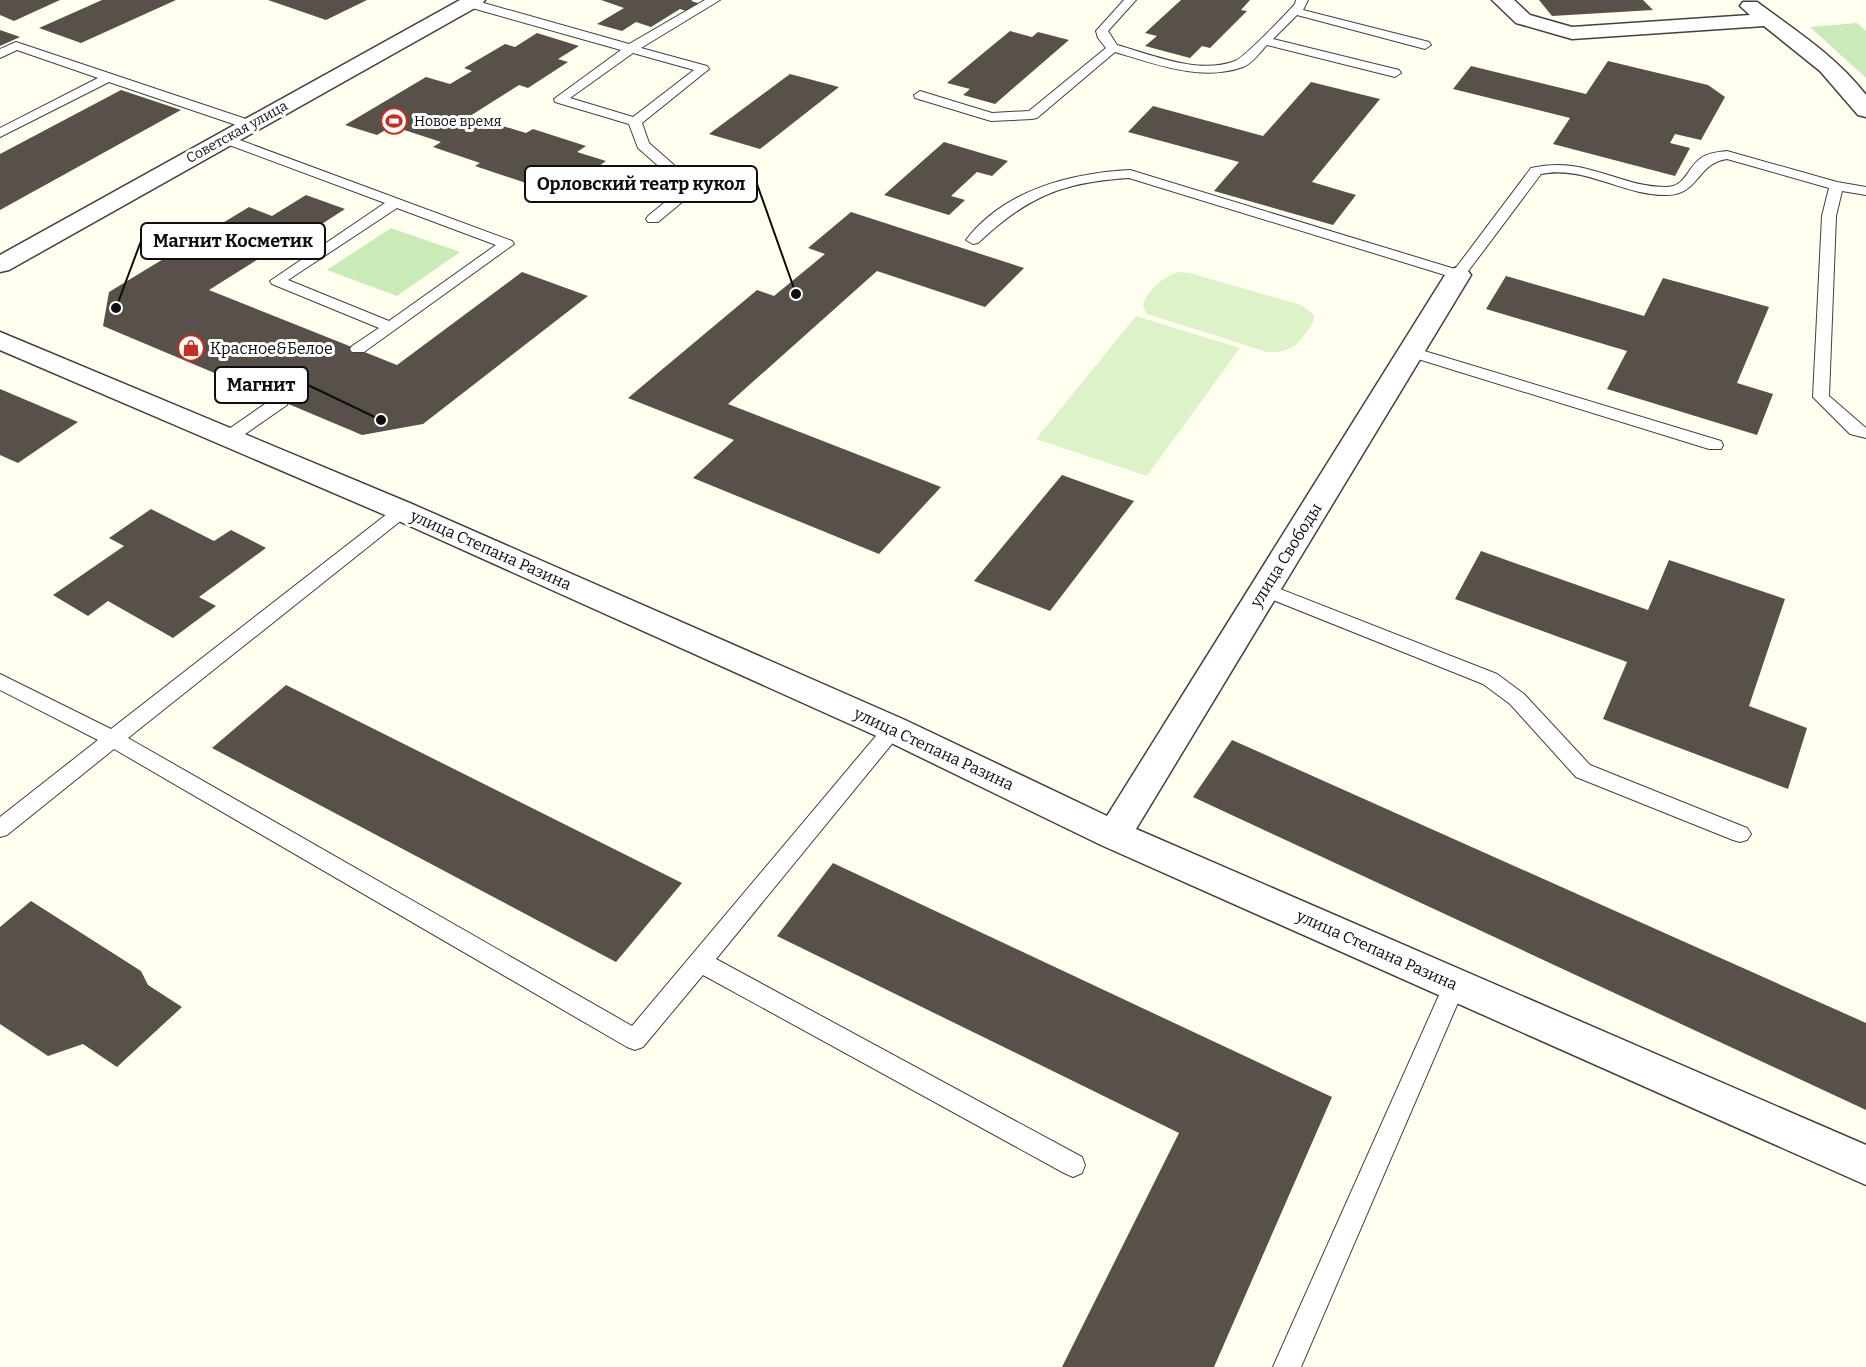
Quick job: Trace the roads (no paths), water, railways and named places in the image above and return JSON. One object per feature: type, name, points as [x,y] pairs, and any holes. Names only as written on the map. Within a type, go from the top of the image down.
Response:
[{"type":"street","points":[[1502,0],[1523,19],[1551,29],[1572,33],[1636,31],[1768,20]]},
{"type":"street","points":[[1742,0],[1813,55],[1857,97],[1866,110]]},
{"type":"street","name":"Советская улица","points":[[0,265],[472,2]]},
{"type":"street","name":"улица Свободы","points":[[1114,835],[1458,275]]},
{"type":"street","name":"улица Степана Разина","points":[[0,340],[402,511],[893,729],[1114,835],[1866,1165]]},
{"type":"lane","points":[[636,122],[560,99],[631,48],[714,0]]},
{"type":"lane","points":[[1130,0],[1102,31],[1104,38],[1113,48],[1181,67],[1210,69],[1241,64],[1302,0]]},
{"type":"lane","points":[[472,2],[704,69],[636,122]]},
{"type":"lane","points":[[1294,11],[1425,45]]},
{"type":"lane","points":[[1264,41],[1395,73]]},
{"type":"lane","points":[[0,54],[16,46],[250,125]]},
{"type":"lane","points":[[920,95],[991,117],[1032,115],[1113,48]]},
{"type":"lane","points":[[0,133],[109,77]]},
{"type":"lane","points":[[636,122],[643,145],[686,183],[688,190],[653,219]]},
{"type":"lane","points":[[226,139],[507,244],[358,349]]},
{"type":"lane","points":[[973,240],[1007,209],[1030,197],[1084,179],[1130,174],[1458,275],[1536,171],[1547,167],[1569,168],[1668,192],[1686,186],[1703,161],[1727,155],[1836,186],[1866,191]]},
{"type":"lane","points":[[1836,186],[1829,216],[1821,397],[1856,430],[1866,433]]},
{"type":"lane","points":[[390,327],[277,281],[395,203]]},
{"type":"lane","points":[[1411,352],[1715,445]]},
{"type":"lane","points":[[229,437],[282,401]]},
{"type":"lane","points":[[0,828],[402,511]]},
{"type":"lane","points":[[1265,589],[1490,679],[1523,703],[1564,755],[1583,771],[1740,834]]},
{"type":"lane","points":[[0,681],[113,739],[635,1040],[893,729]]},
{"type":"lane","points":[[700,962],[1072,1165]]},
{"type":"lane","points":[[1287,1367],[1455,984]]},
{"type":"place","name":"Новое время","points":[[394,121]]},
{"type":"place","name":"Орловский театр кукол","points":[[796,294]]},
{"type":"place","name":"Магнит Косметик","points":[[116,308]]},
{"type":"place","name":"Красное&Белое","points":[[191,348]]},
{"type":"place","name":"Магнит","points":[[381,420]]}]
